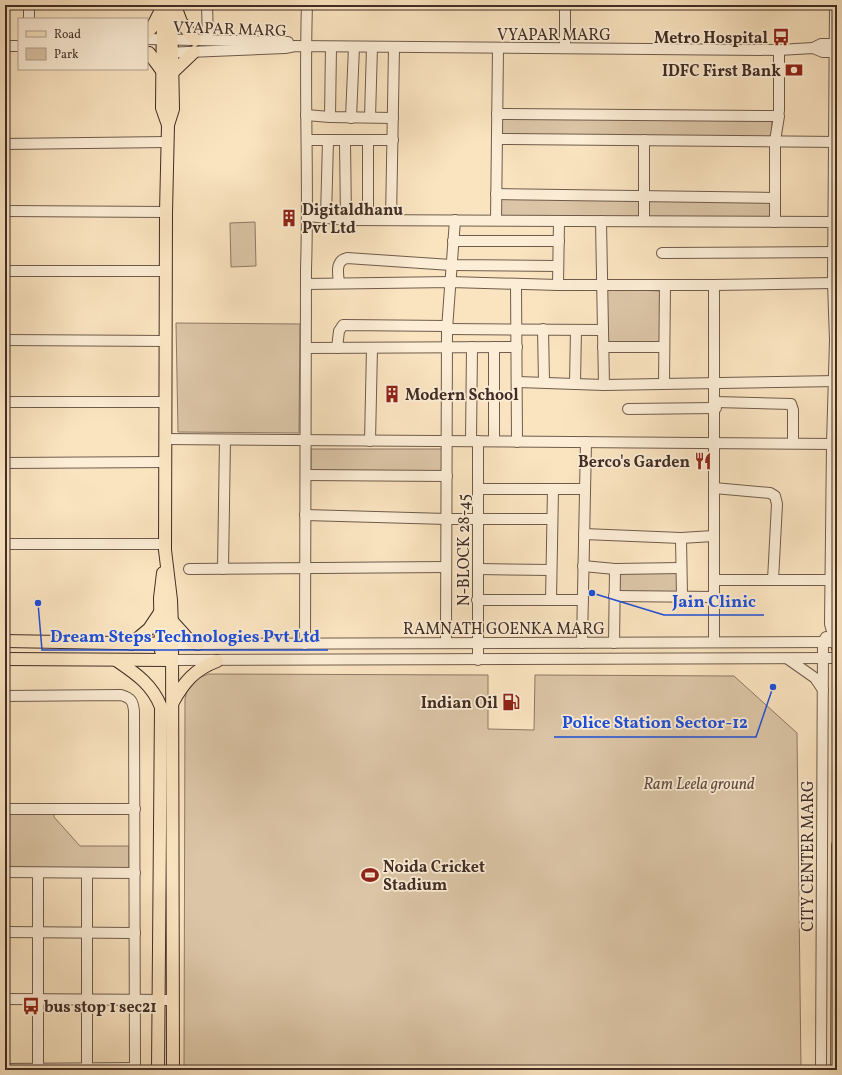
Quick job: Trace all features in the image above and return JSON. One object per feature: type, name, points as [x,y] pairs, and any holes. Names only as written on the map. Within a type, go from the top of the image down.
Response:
[{"type":"main road","points":[[148,32],[168,5]]},
{"type":"main road","points":[[168,5],[195,40]]},
{"type":"main road","points":[[168,5],[168,72],[173,110],[168,125],[166,212],[165,547],[161,611],[167,644],[167,660],[172,703],[173,1070]]},
{"type":"main road","points":[[168,72],[194,52]]},
{"type":"main road","points":[[148,53],[168,72]]},
{"type":"main road","points":[[165,547],[172,620],[167,644]]},
{"type":"main road","points":[[131,644],[150,629],[161,611]]},
{"type":"main road","points":[[172,620],[189,640],[198,644]]},
{"type":"main road","points":[[5,641],[167,644]]},
{"type":"main road","points":[[5,659],[167,660]]},
{"type":"main road","points":[[116,660],[143,679],[156,694],[161,707],[158,1070]]},
{"type":"main road","points":[[172,703],[181,688],[194,673],[203,666],[217,661]]},
{"type":"street","points":[[29,5],[29,18]]},
{"type":"street","points":[[207,5],[208,40]]},
{"type":"street","points":[[305,644],[306,284],[308,216],[306,114],[300,46],[306,5]]},
{"type":"street","points":[[565,5],[565,48]]},
{"type":"street","points":[[823,642],[830,628],[834,580],[834,444],[836,381],[836,340],[833,283],[836,48],[835,5]]},
{"type":"street","name":"VYAPAR MARG","points":[[148,39],[284,42],[300,46]]},
{"type":"street","points":[[5,46],[18,46]]},
{"type":"street","name":"VYAPAR MARG","points":[[148,53],[285,48],[300,46],[372,48],[779,50],[813,48],[823,52],[836,48]]},
{"type":"street","points":[[330,117],[331,47]]},
{"type":"street","points":[[351,118],[354,47]]},
{"type":"street","points":[[370,117],[372,48]]},
{"type":"street","points":[[392,220],[394,48]]},
{"type":"street","points":[[496,220],[498,48]]},
{"type":"street","points":[[779,50],[779,111]]},
{"type":"street","points":[[306,114],[351,118],[393,118]]},
{"type":"street","points":[[497,114],[779,116],[775,141],[774,222]]},
{"type":"street","points":[[497,139],[835,142]]},
{"type":"street","points":[[307,140],[393,140]]},
{"type":"street","points":[[368,140],[368,220]]},
{"type":"street","points":[[644,140],[644,221]]},
{"type":"street","points":[[326,217],[328,141]]},
{"type":"street","points":[[345,141],[346,220]]},
{"type":"street","points":[[5,144],[168,142]]},
{"type":"street","points":[[496,194],[775,198]]},
{"type":"street","points":[[5,211],[166,212]]},
{"type":"street","points":[[308,216],[346,220],[834,222]]},
{"type":"street","points":[[446,643],[448,441],[447,328],[455,220]]},
{"type":"street","points":[[558,285],[559,220]]},
{"type":"street","points":[[601,221],[602,347],[604,385]]},
{"type":"street","points":[[453,241],[559,241]]},
{"type":"street","points":[[662,253],[833,252]]},
{"type":"street","points":[[339,283],[339,263],[342,259],[347,258],[451,264],[558,266]]},
{"type":"street","points":[[5,271],[166,271]]},
{"type":"street","points":[[306,284],[451,282],[558,285],[714,285],[833,283]]},
{"type":"street","points":[[516,284],[518,382],[517,442]]},
{"type":"street","points":[[664,383],[665,285]]},
{"type":"street","points":[[714,285],[714,642]]},
{"type":"street","points":[[337,348],[339,331],[343,325],[517,330],[603,330]]},
{"type":"street","points":[[543,330],[544,382]]},
{"type":"street","points":[[575,383],[576,330]]},
{"type":"street","points":[[5,340],[166,341]]},
{"type":"street","name":"N-BLOCK 28-45","points":[[472,347],[474,441],[478,489],[478,660]]},
{"type":"street","points":[[494,347],[494,442]]},
{"type":"street","points":[[306,348],[517,347]]},
{"type":"street","points":[[602,347],[664,347]]},
{"type":"street","points":[[370,441],[372,348]]},
{"type":"street","points":[[518,382],[604,385],[836,381]]},
{"type":"street","points":[[5,402],[166,402]]},
{"type":"street","points":[[628,409],[715,405],[791,404],[793,410],[793,443]]},
{"type":"street","points":[[165,439],[834,444]]},
{"type":"street","points":[[223,569],[225,440]]},
{"type":"street","points":[[582,643],[586,442]]},
{"type":"street","points":[[5,463],[165,462]]},
{"type":"street","points":[[306,474],[447,476]]},
{"type":"street","points":[[714,488],[770,493],[775,496],[777,504],[773,580]]},
{"type":"street","points":[[478,489],[585,489]]},
{"type":"street","points":[[551,600],[552,489]]},
{"type":"street","points":[[305,516],[447,519],[552,519]]},
{"type":"street","points":[[584,534],[681,538],[714,536]]},
{"type":"street","points":[[681,538],[682,596]]},
{"type":"street","points":[[5,544],[165,547]]},
{"type":"street","points":[[583,566],[615,569],[682,568]]},
{"type":"street","points":[[189,569],[446,567]]},
{"type":"street","points":[[478,569],[552,570]]},
{"type":"street","points":[[614,643],[615,569]]},
{"type":"street","points":[[715,580],[834,580]]},
{"type":"street","points":[[614,596],[714,597]]},
{"type":"street","points":[[477,600],[583,600]]},
{"type":"street","points":[[830,628],[837,644]]},
{"type":"street","name":"RAMNATH GOENKA MARG","points":[[167,644],[714,642],[823,642],[837,644]]},
{"type":"street","name":"CITY CENTER MARG","points":[[821,1070],[823,642]]},
{"type":"street","name":"RAMNATH GOENKA MARG","points":[[167,660],[837,658]]},
{"type":"street","points":[[788,659],[815,678],[823,690]]},
{"type":"street","points":[[5,696],[121,696],[129,698],[133,702],[135,933],[135,1069],[5,1069]]},
{"type":"street","points":[[5,808],[134,809]]},
{"type":"street","name":"CITY CENTER MARG","points":[[836,1070],[837,845]]},
{"type":"street","points":[[822,853],[837,853]]},
{"type":"street","points":[[5,872],[134,873]]},
{"type":"street","points":[[38,873],[38,1069]]},
{"type":"street","points":[[87,873],[87,1069]]},
{"type":"street","points":[[5,932],[135,933]]},
{"type":"street","points":[[5,999],[172,1000]]},
{"type":"street","points":[[821,1011],[836,1011]]},
{"type":"green space","points":[[501,118],[772,119],[772,137],[501,136]]},
{"type":"green space","points":[[500,199],[639,199],[640,218],[500,217]]},
{"type":"green space","points":[[648,199],[772,200],[772,219],[648,218]]},
{"type":"green space","points":[[255,222],[256,266],[231,267],[230,223]]},
{"type":"green space","points":[[607,289],[661,291],[660,344],[607,343]]},
{"type":"green space","points":[[176,323],[300,324],[299,433],[178,432]]},
{"type":"green space","points":[[311,449],[443,449],[443,471],[311,471]]},
{"type":"green space","points":[[617,571],[678,571],[678,594],[617,593]]},
{"type":"green space","name":"Ram Leela ground","points":[[208,674],[488,675],[488,729],[534,730],[535,675],[734,676],[797,733],[801,1070],[184,1070],[185,699],[188,689],[192,683]]},
{"type":"green space","points":[[5,813],[54,813],[54,817],[80,846],[129,846],[129,869],[5,869]]},
{"type":"place","name":"Metro Hospital","points":[[781,37]]},
{"type":"place","name":"IDFC First Bank","points":[[794,70]]},
{"type":"place","name":"Digitaldhanu Pvt Ltd","points":[[289,218]]},
{"type":"place","name":"Modern School","points":[[392,394]]},
{"type":"place","name":"Berco's Garden","points":[[703,461]]},
{"type":"place","name":"Jain Clinic","points":[[592,593]]},
{"type":"place","name":"Dream Steps Technologies Pvt Ltd","points":[[38,603]]},
{"type":"place","name":"Police Station Sector-12","points":[[773,687]]},
{"type":"place","name":"Indian Oil","points":[[511,702]]},
{"type":"place","name":"Noida Cricket Stadium","points":[[370,875]]},
{"type":"place","name":"bus stop 1 sec21","points":[[31,1006]]}]
